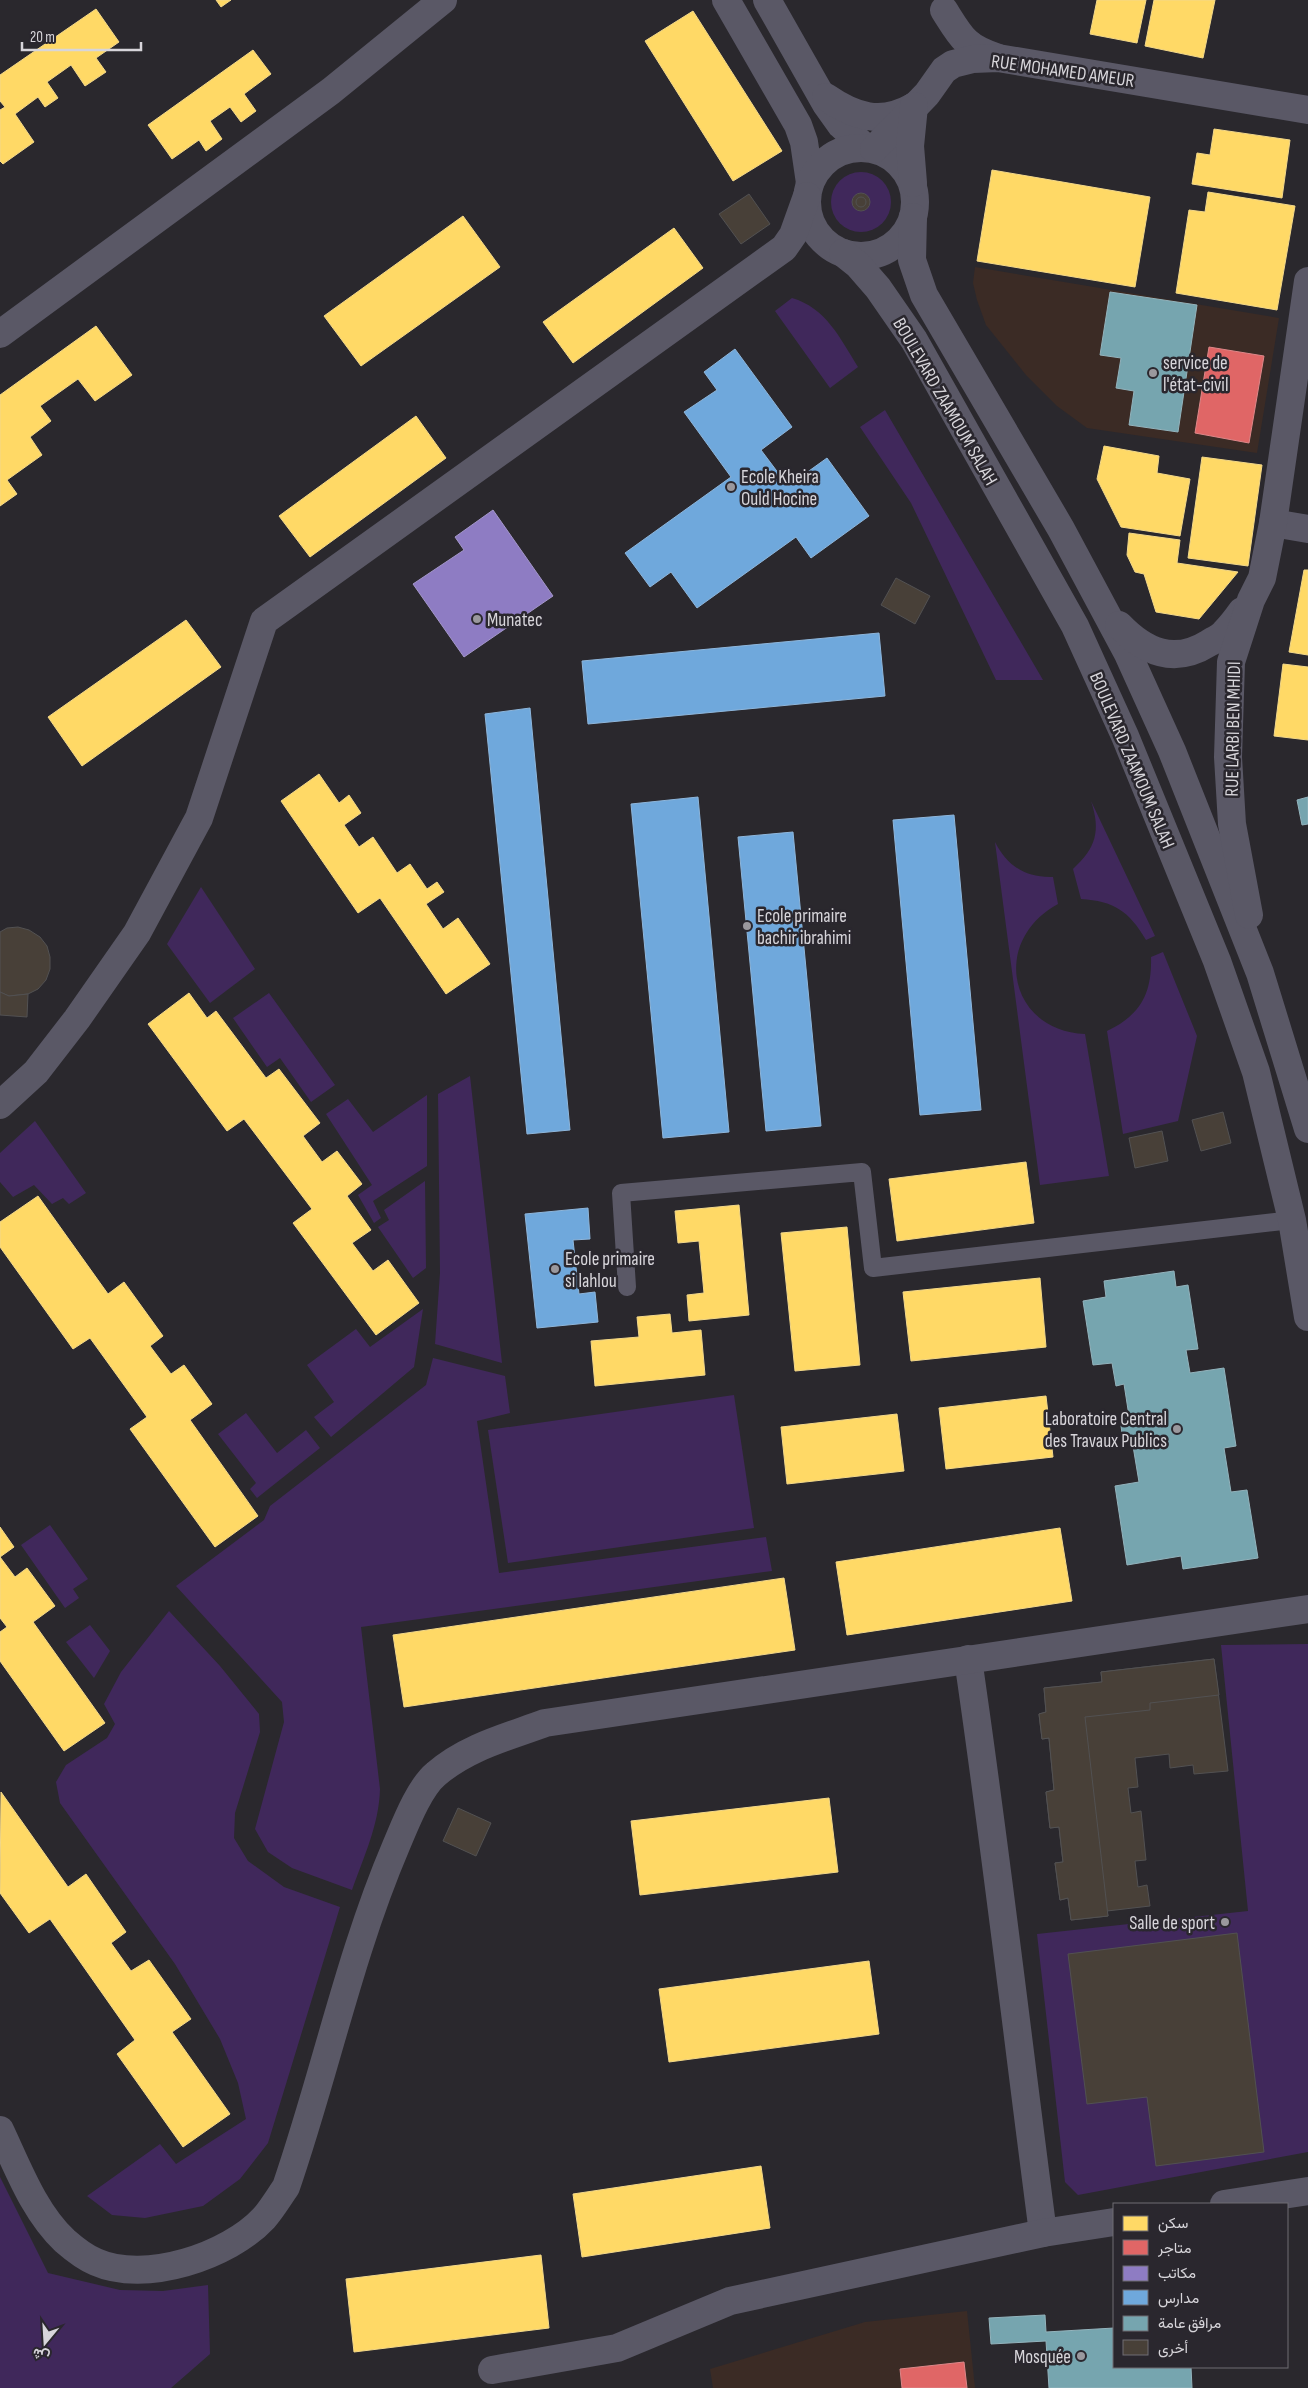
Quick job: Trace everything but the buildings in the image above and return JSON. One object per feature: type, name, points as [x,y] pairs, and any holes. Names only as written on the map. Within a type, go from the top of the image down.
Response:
[{"type":"street","points":[[0,334],[331,91],[443,0]]},
{"type":"street","points":[[726,0],[798,125],[804,142],[810,220],[823,241],[838,250]]},
{"type":"street","points":[[767,0],[819,92],[841,125],[870,148],[885,153],[902,166],[913,185]]},
{"type":"street","points":[[941,5],[964,41],[976,51],[998,58]]},
{"type":"street","points":[[0,1105],[36,1072],[77,1019],[142,925],[199,818],[264,621],[784,248],[793,235],[816,170],[838,152],[870,148],[927,94],[944,70],[951,48],[941,5]]},
{"type":"street","name":"RUE MOHAMED AMEUR","points":[[944,70],[962,60],[998,58],[1308,110]]},
{"type":"street","points":[[819,92],[845,110],[880,118],[899,114],[914,106]]},
{"type":"street","points":[[784,248],[801,246],[838,250],[857,256],[872,255],[886,250],[898,242],[907,231],[913,218],[916,195],[913,185],[910,146],[914,106]]},
{"type":"street","name":"BOULEVARD ZAAMOUM SALAH","points":[[913,218],[912,260],[924,295],[1061,529],[1105,610],[1128,654],[1172,752],[1260,973],[1308,1129]]},
{"type":"street","name":"BOULEVARD ZAAMOUM SALAH","points":[[838,250],[858,265],[878,288],[914,340],[1075,626],[1114,711],[1217,961],[1256,1072],[1292,1220],[1308,1317]]},
{"type":"street","name":"RUE LARBI BEN MHIDI","points":[[1260,973],[1232,824],[1228,757],[1231,662],[1251,600],[1262,578],[1273,523],[1308,281]]},
{"type":"street","points":[[1273,523],[1308,529]]},
{"type":"street","points":[[1105,610],[1127,633],[1143,646],[1164,654],[1183,654],[1199,650],[1224,634],[1251,600]]},
{"type":"street","points":[[0,2130],[42,2214],[66,2241],[97,2262],[123,2269],[152,2269],[206,2257],[240,2239],[264,2218],[286,2187],[355,1956],[377,1893],[411,1811],[435,1775],[470,1750],[545,1723],[1308,1609]]},
{"type":"street","points":[[968,1660],[994,1833],[1018,2044],[1043,2233]]},
{"type":"street","points":[[1230,2203],[1308,2191]]},
{"type":"street","points":[[492,2370],[617,2348],[730,2301],[1043,2233],[1113,2222]]},
{"type":"lane","points":[[627,1287],[621,1193],[862,1172],[873,1268],[1292,1220]]},
{"type":"shaded area","points":[[855,172],[867,172],[878,177],[886,185],[891,196],[889,214],[878,227],[867,232],[855,232],[844,227],[836,219],[831,208],[831,196],[836,185],[844,177]]},
{"type":"shaded area","points":[[975,267],[1279,318],[1257,453],[1087,428],[1057,406],[1026,375],[986,325],[973,283]]},
{"type":"shaded area","points":[[792,298],[814,309],[831,325],[858,367],[830,388],[775,311]]},
{"type":"shaded area","points":[[885,410],[1043,680],[996,680],[911,503],[860,427]]},
{"type":"shaded area","points":[[1091,801],[1155,936],[1146,940],[1140,930],[1120,909],[1103,902],[1081,899],[1073,869],[1087,854],[1094,838],[1096,821]]},
{"type":"shaded area","points":[[995,842],[1005,858],[1018,869],[1034,875],[1053,877],[1058,904],[1037,920],[1023,939],[1017,961],[1018,982],[1025,1001],[1039,1018],[1059,1029],[1085,1034],[1109,1176],[1040,1185]]},
{"type":"shaded area","points":[[201,887],[255,969],[210,1003],[167,944]]},
{"type":"shaded area","points":[[1163,952],[1197,1036],[1178,1121],[1123,1134],[1107,1031],[1128,1018],[1142,1002],[1149,982],[1151,957]]},
{"type":"shaded area","points":[[269,993],[335,1085],[311,1102],[280,1058],[267,1067],[233,1018]]},
{"type":"shaded area","points":[[470,1076],[502,1363],[435,1344],[440,1273],[438,1094]]},
{"type":"shaded area","points":[[427,1095],[427,1166],[373,1201],[381,1218],[374,1223],[358,1195],[372,1185],[326,1114],[348,1099],[373,1132]]},
{"type":"shaded area","points":[[35,1121],[86,1193],[69,1204],[63,1198],[52,1204],[34,1185],[13,1197],[0,1182],[0,1153]]},
{"type":"shaded area","points":[[425,1181],[426,1268],[413,1278],[378,1227],[389,1220],[384,1210]]},
{"type":"shaded area","points":[[423,1309],[414,1367],[331,1437],[314,1417],[334,1402],[307,1365],[356,1329],[370,1347]]},
{"type":"shaded area","points":[[433,1358],[505,1376],[510,1413],[477,1421],[499,1573],[766,1537],[772,1571],[361,1627],[380,1789],[374,1828],[352,1890],[292,1868],[268,1852],[255,1829],[284,1722],[282,1702],[176,1586],[264,1520],[270,1506],[426,1385]]},
{"type":"shaded area","points":[[734,1395],[754,1528],[508,1563],[488,1430]]},
{"type":"shaded area","points":[[246,1413],[277,1453],[306,1430],[320,1448],[257,1498],[250,1489],[256,1483],[218,1434]]},
{"type":"shaded area","points":[[50,1525],[88,1579],[73,1589],[79,1598],[65,1608],[21,1545]]},
{"type":"shaded area","points":[[169,1611],[220,1666],[259,1714],[260,1732],[235,1813],[234,1838],[248,1861],[284,1887],[340,1907],[268,2143],[240,2179],[203,2206],[145,2218],[112,2215],[87,2196],[160,2144],[176,2164],[246,2119],[238,2083],[220,2039],[175,1964],[60,1803],[56,1782],[66,1765],[107,1738],[115,1724],[104,1704],[121,1672]]},
{"type":"shaded area","points":[[90,1625],[110,1651],[94,1678],[66,1642]]},
{"type":"shaded area","name":"Salle de sport","points":[[1308,1644],[1308,2152],[1078,2195],[1065,2182],[1037,1934],[1248,1911],[1221,1645]]},
{"type":"shaded area","points":[[0,2177],[48,2273],[120,2290],[163,2291],[208,2285],[210,2354],[171,2388],[0,2388]]},
{"type":"shaded area","points":[[967,2311],[975,2388],[713,2388],[710,2369],[865,2322]]},
{"type":"place","name":"service de l'état-civil","points":[[1153,373]]},
{"type":"place","name":"Ecole Kheira Ould Hocine","points":[[731,487]]},
{"type":"place","name":"Munatec","points":[[477,619]]},
{"type":"place","name":"Ecole primaire bachir ibrahimi","points":[[747,926]]},
{"type":"place","name":"Ecole primaire si lahlou","points":[[555,1269]]},
{"type":"place","name":"Laboratoire Central des Travaux Publics","points":[[1177,1429]]},
{"type":"place","name":"Salle de sport","points":[[1225,1922]]},
{"type":"place","name":"Mosquée","points":[[1081,2356]]}]
